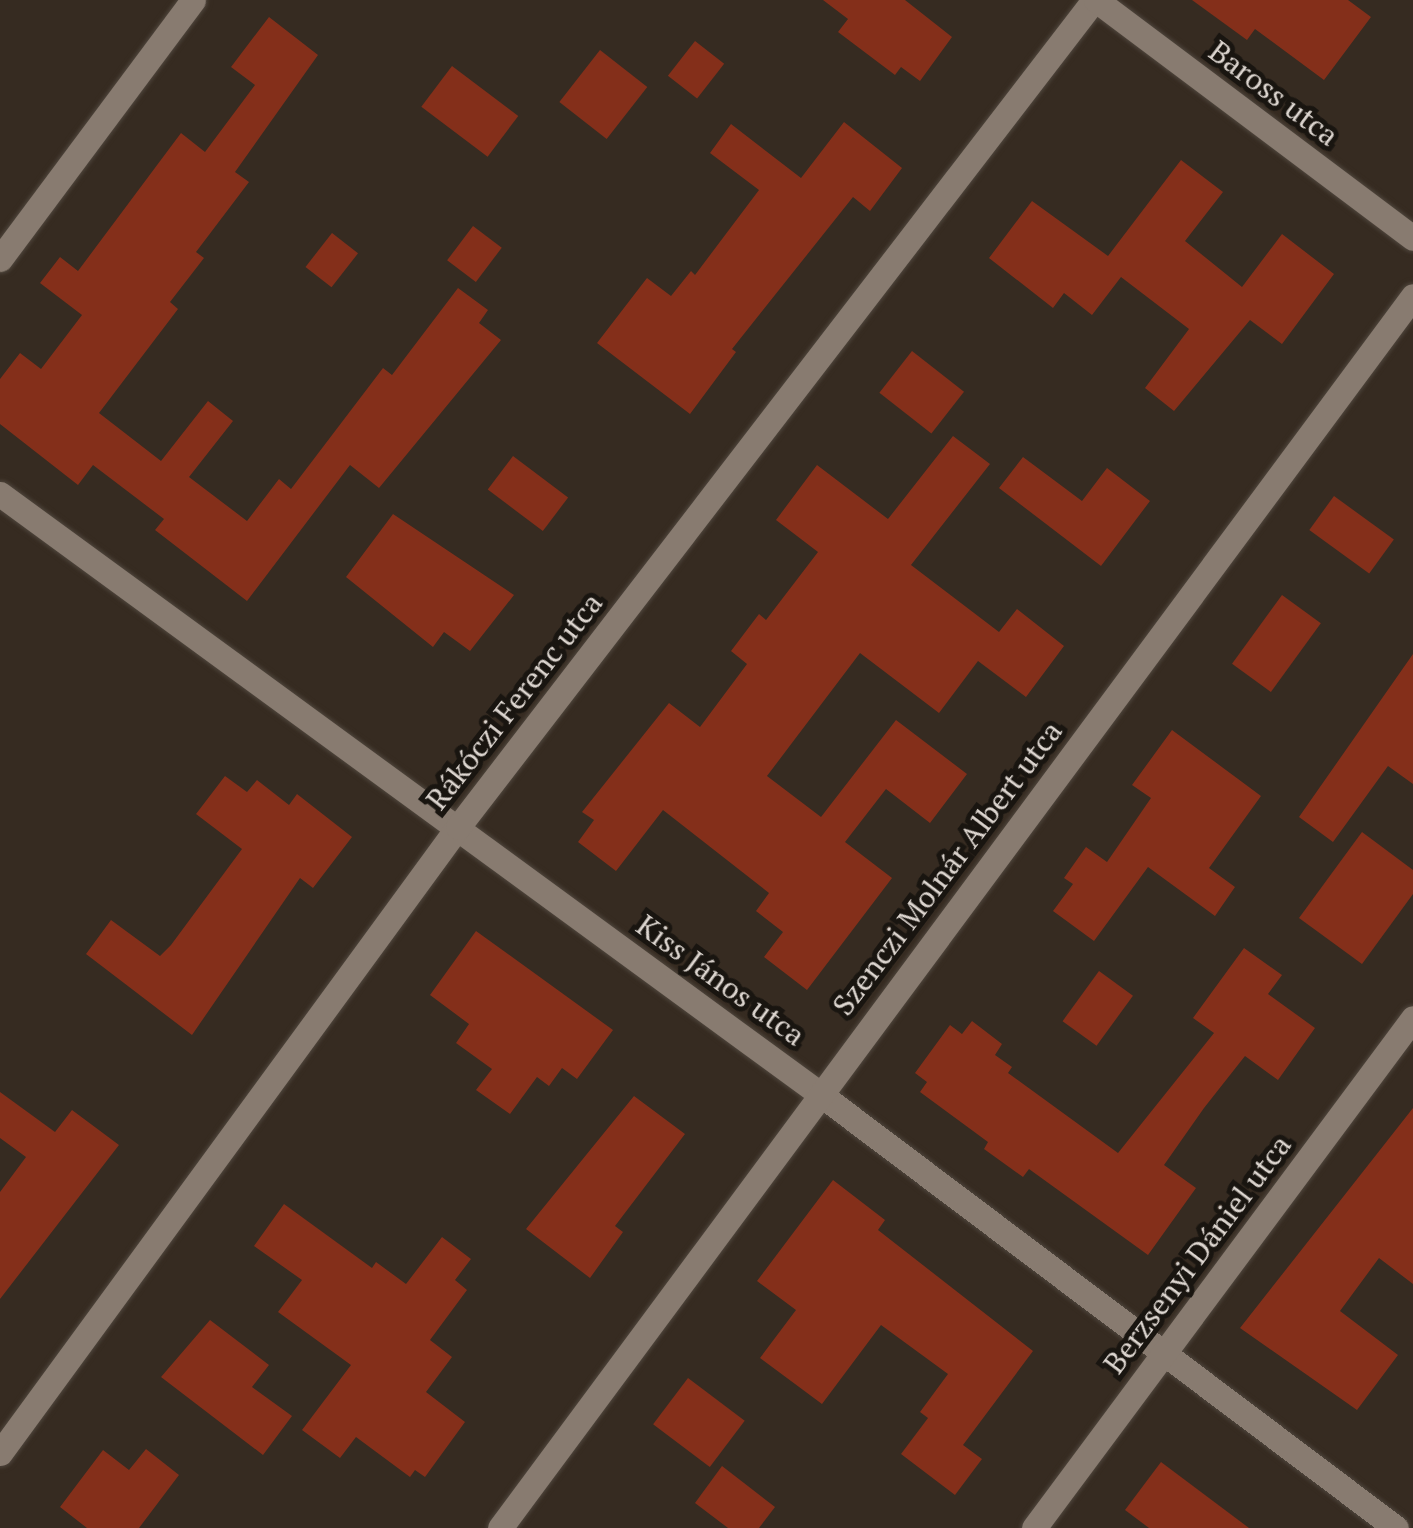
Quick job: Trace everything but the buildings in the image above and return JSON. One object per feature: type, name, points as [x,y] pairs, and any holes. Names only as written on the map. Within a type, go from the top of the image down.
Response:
[{"type":"street","points":[[0,259],[192,0]]},
{"type":"street","name":"Baross utca","points":[[1095,0],[1413,238]]},
{"type":"street","name":"Rákóczi Ferenc utca","points":[[3,1441],[458,827],[1095,0]]},
{"type":"street","name":"Szenczi Molnár Albert utca","points":[[500,1528],[1413,296]]},
{"type":"street","name":"Kiss János utca","points":[[0,494],[820,1094],[1396,1528]]},
{"type":"street","name":"Berzsenyi Dániel utca","points":[[1034,1528],[1413,1018]]}]
